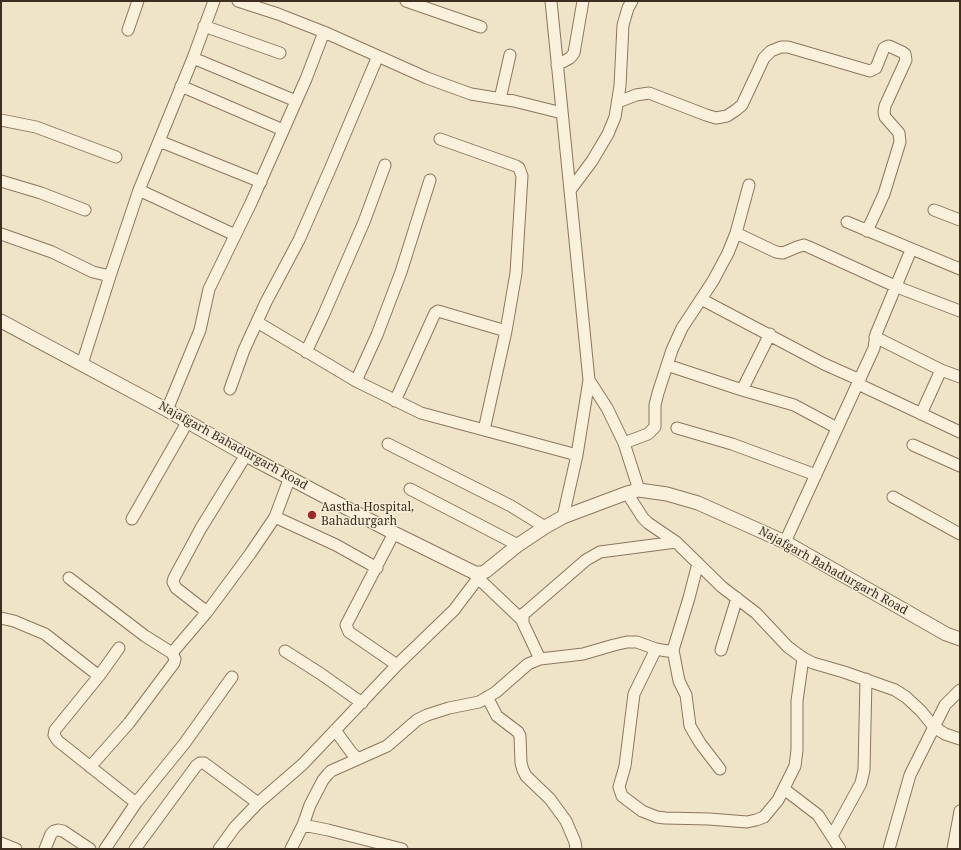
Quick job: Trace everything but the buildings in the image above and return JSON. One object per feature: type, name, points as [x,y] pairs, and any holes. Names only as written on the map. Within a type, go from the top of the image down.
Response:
[{"type":"street","points":[[128,30],[138,1]]},
{"type":"street","points":[[82,364],[139,190],[193,58],[214,1]]},
{"type":"street","points":[[238,1],[278,14],[324,32],[427,78],[471,94],[562,112]]},
{"type":"street","points":[[406,1],[481,27]]},
{"type":"street","points":[[549,1],[571,189],[577,270],[589,380],[577,455],[563,517]]},
{"type":"street","points":[[557,65],[570,58],[574,52],[583,1]]},
{"type":"street","points":[[571,189],[592,161],[608,134],[615,117],[620,86],[623,25],[628,8],[632,1]]},
{"type":"street","points":[[204,26],[280,53]]},
{"type":"street","points":[[167,410],[200,330],[209,289],[235,235],[246,216],[324,32]]},
{"type":"street","points":[[618,102],[636,95],[649,93],[716,118],[727,116],[742,105],[764,58],[771,51],[781,47],[788,47],[870,71],[876,68],[884,48],[889,46],[902,52],[905,54],[906,60],[885,106],[884,112],[885,117],[899,133],[900,142],[884,194],[867,231]]},
{"type":"street","points":[[500,99],[510,54]]},
{"type":"street","points":[[230,389],[244,350],[266,302],[299,240],[315,205],[378,56]]},
{"type":"street","points":[[193,58],[296,100]]},
{"type":"street","points":[[181,86],[283,130]]},
{"type":"street","points":[[1,120],[36,127],[116,157]]},
{"type":"street","points":[[440,138],[516,166],[521,171],[522,176],[516,273],[506,331],[484,430]]},
{"type":"street","points":[[159,141],[261,182]]},
{"type":"street","points":[[306,352],[364,222],[385,165]]},
{"type":"street","points":[[356,381],[377,334],[401,272],[430,180]]},
{"type":"street","points":[[1,181],[41,193],[85,210]]},
{"type":"street","points":[[624,443],[648,434],[655,426],[655,405],[672,350],[682,328],[719,270],[736,233],[749,185]]},
{"type":"street","points":[[139,190],[235,235]]},
{"type":"street","points":[[934,210],[960,220]]},
{"type":"street","points":[[847,222],[911,250],[960,269]]},
{"type":"street","points":[[736,233],[776,252],[783,253],[804,245],[810,247],[897,287],[960,311]]},
{"type":"street","points":[[1,234],[47,250],[93,272],[110,276]]},
{"type":"street","points":[[785,542],[874,348],[875,337],[897,287],[911,250]]},
{"type":"street","points":[[701,299],[921,414],[960,432]]},
{"type":"street","points":[[395,401],[435,313],[438,311],[506,331]]},
{"type":"street","name":"Najafgarh Bahadurgarh Road","points":[[1,321],[188,421],[246,455],[394,533],[480,576],[518,546],[545,527],[563,517],[633,491],[667,494],[698,503],[785,542],[946,634],[960,639]]},
{"type":"street","points":[[257,322],[356,381],[395,401],[432,416],[577,455]]},
{"type":"street","points":[[742,390],[770,334]]},
{"type":"street","points":[[875,337],[941,370],[960,377]]},
{"type":"street","points":[[667,365],[742,390],[794,405],[837,428]]},
{"type":"street","points":[[921,414],[941,370]]},
{"type":"street","points":[[589,380],[607,408],[624,443],[633,491],[643,518],[676,542],[722,586],[764,622],[788,647],[803,658],[813,663],[895,690],[921,711],[934,727],[945,734],[960,739]]},
{"type":"street","points":[[132,518],[188,421]]},
{"type":"street","points":[[677,428],[732,444],[816,475]]},
{"type":"street","points":[[388,444],[511,506],[545,527]]},
{"type":"street","points":[[913,445],[960,466]]},
{"type":"street","points":[[207,612],[176,588],[173,582],[201,528],[246,455]]},
{"type":"street","points":[[172,653],[207,612],[250,554],[275,517],[290,478]]},
{"type":"street","points":[[410,489],[518,546]]},
{"type":"street","points":[[893,497],[960,534]]},
{"type":"street","points":[[275,517],[336,545],[377,568]]},
{"type":"street","points":[[394,533],[346,625],[350,632],[397,666]]},
{"type":"street","points":[[540,659],[522,623],[523,614],[586,560],[600,552],[676,542]]},
{"type":"street","points":[[698,563],[690,598],[673,650],[679,681],[686,695],[690,726],[700,743],[720,769]]},
{"type":"street","points":[[219,849],[235,827],[258,803],[303,764],[397,666],[454,610],[480,576],[522,620]]},
{"type":"street","points":[[68,578],[145,636],[172,653],[175,659],[174,663],[130,722],[90,767]]},
{"type":"street","points":[[720,650],[737,598]]},
{"type":"street","points":[[1,618],[19,623],[45,634],[99,676]]},
{"type":"street","points":[[291,849],[303,825],[310,805],[323,780],[328,774],[387,746],[417,720],[449,708],[479,702],[510,681],[528,664],[540,659],[583,654],[614,644],[628,642],[637,642],[656,649],[667,651],[673,650]]},
{"type":"street","points":[[119,648],[99,676],[54,730],[54,733],[58,742],[136,802]]},
{"type":"street","points":[[656,649],[637,688],[633,700],[625,766],[619,787],[622,796],[642,812],[657,817],[747,822],[764,816],[778,800],[795,766],[797,750],[797,701],[803,658]]},
{"type":"street","points":[[285,651],[315,670],[362,704]]},
{"type":"street","points":[[105,849],[136,802],[184,744],[232,677]]},
{"type":"street","points":[[832,836],[861,784],[864,770],[866,680]]},
{"type":"street","points":[[889,849],[910,775],[945,705],[951,697],[960,690]]},
{"type":"street","points":[[487,697],[497,716],[518,732],[520,736],[521,763],[523,770],[526,776],[550,799],[566,821],[575,842],[576,849]]},
{"type":"street","points":[[335,730],[358,759]]},
{"type":"street","points":[[135,849],[196,766],[200,763],[207,765],[258,803]]},
{"type":"street","points":[[784,789],[818,816],[840,849]]},
{"type":"street","points":[[953,849],[960,811]]},
{"type":"street","points":[[303,825],[402,849]]},
{"type":"street","points":[[45,849],[51,834],[58,830],[63,831],[90,849]]},
{"type":"street","points":[[1,843],[16,849]]},
{"type":"place","name":"Aastha Hospital, Bahadurgarh","points":[[312,515]]}]
